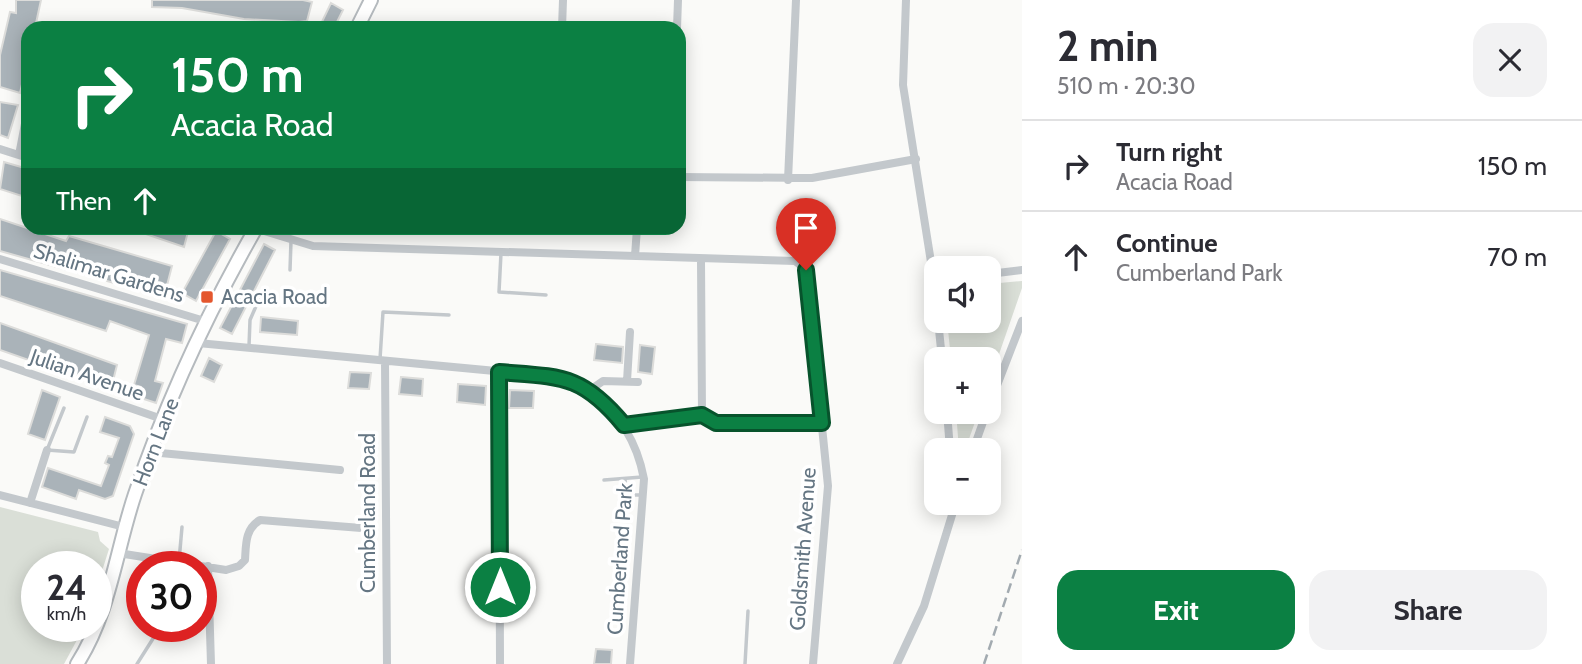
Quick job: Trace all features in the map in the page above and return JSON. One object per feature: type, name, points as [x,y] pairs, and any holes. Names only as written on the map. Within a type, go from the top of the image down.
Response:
[{"type":"main road","points":[[360,21],[371,0]]},
{"type":"main road","name":"Horn Lane","points":[[77,664],[97,624],[124,527],[162,419],[252,235]]},
{"type":"street","points":[[562,21],[563,0]]},
{"type":"street","points":[[677,21],[678,0]]},
{"type":"street","points":[[788,180],[796,0]]},
{"type":"street","points":[[906,0],[903,85],[931,256]]},
{"type":"street","points":[[0,149],[19,155],[21,145]]},
{"type":"street","points":[[686,177],[788,180],[916,159]]},
{"type":"street","points":[[278,235],[313,246],[701,260],[702,415]]},
{"type":"street","points":[[635,256],[636,235]]},
{"type":"street","name":"Shalimar Gardens","points":[[0,259],[208,322]]},
{"type":"street","name":"Goldsmith Avenue","points":[[701,260],[795,261],[806,270],[828,501],[813,664]]},
{"type":"street","points":[[1001,273],[1022,270]]},
{"type":"street","points":[[1001,375],[1022,321]]},
{"type":"street","points":[[627,381],[630,332]]},
{"type":"street","points":[[198,343],[559,377],[590,390],[603,381],[638,382]]},
{"type":"street","name":"Cumberland Road","points":[[383,361],[387,664]]},
{"type":"street","name":"Julian Avenue","points":[[0,363],[162,419]]},
{"type":"street","points":[[499,372],[500,664]]},
{"type":"street","name":"Cumberland Park","points":[[590,390],[624,425],[637,451],[644,477],[630,664]]},
{"type":"street","points":[[624,425],[702,415],[716,423],[822,423]]},
{"type":"street","points":[[30,503],[47,450]]},
{"type":"street","points":[[150,452],[340,470]]},
{"type":"street","points":[[0,495],[124,527]]},
{"type":"street","points":[[897,664],[924,606],[952,515]]},
{"type":"street","points":[[217,568],[226,570],[239,566],[245,560],[251,526],[260,520],[374,529]]},
{"type":"street","points":[[118,553],[126,555]]},
{"type":"street","points":[[210,642],[211,664]]},
{"type":"lane","points":[[289,270],[291,239]]},
{"type":"lane","points":[[501,251],[499,292],[546,295]]},
{"type":"lane","points":[[249,348],[250,320],[263,290]]},
{"type":"lane","points":[[383,361],[383,312],[449,315]]},
{"type":"lane","points":[[64,408],[47,450],[74,452],[87,417]]},
{"type":"lane","points":[[604,480],[644,477]]},
{"type":"lane","points":[[625,479],[625,495],[644,495]]},
{"type":"lane","points":[[180,551],[182,527]]},
{"type":"lane","points":[[374,529],[385,530]]},
{"type":"lane","points":[[745,664],[748,611]]},
{"type":"lane","points":[[137,664],[151,642]]},
{"type":"shaded area","points":[[1022,281],[1001,348],[950,347],[948,333],[1001,333],[1001,283]]},
{"type":"shaded area","points":[[957,424],[974,424],[969,438],[958,438]]},
{"type":"shaded area","points":[[0,507],[98,532],[100,541],[108,551],[21,551],[21,642],[76,642],[64,664],[0,664]]},
{"type":"building","points":[[16,0],[41,0],[36,21],[21,21],[20,93],[0,87],[0,55],[10,12],[16,13]]},
{"type":"building","points":[[152,0],[312,2],[307,21],[244,19],[182,8],[152,7]]},
{"type":"building","points":[[331,3],[343,10],[338,21],[322,21]]},
{"type":"building","points":[[0,102],[18,105],[8,138],[0,135]]},
{"type":"building","points":[[4,162],[21,167],[21,196],[0,189]]},
{"type":"building","points":[[0,219],[21,226],[21,235],[48,235],[66,241],[69,236],[172,266],[164,297],[0,251]]},
{"type":"building","points":[[149,235],[187,235],[184,247]]},
{"type":"building","points":[[214,235],[223,235],[230,239],[196,301],[182,293]]},
{"type":"building","points":[[264,244],[275,250],[232,334],[220,328]]},
{"type":"building","points":[[0,270],[187,324],[182,343],[166,339],[155,381],[163,383],[156,403],[138,397],[141,387],[134,385],[149,335],[110,321],[106,331],[0,296]]},
{"type":"building","points":[[261,317],[298,321],[297,335],[260,332]]},
{"type":"building","points":[[0,323],[117,365],[111,389],[0,350]]},
{"type":"building","points":[[596,344],[623,347],[622,363],[594,360]]},
{"type":"building","points":[[640,345],[655,347],[652,374],[638,372]]},
{"type":"building","points":[[209,358],[222,365],[214,382],[201,376]]},
{"type":"building","points":[[350,372],[371,373],[369,389],[348,388]]},
{"type":"building","points":[[401,377],[423,379],[422,396],[399,394]]},
{"type":"building","points":[[458,384],[486,386],[485,405],[457,402]]},
{"type":"building","points":[[42,390],[60,397],[45,440],[28,434]]},
{"type":"building","points":[[510,390],[534,391],[533,408],[509,408]]},
{"type":"building","points":[[105,417],[130,426],[134,434],[113,496],[105,499],[79,490],[76,499],[42,487],[48,468],[101,486],[109,465],[105,463],[108,456],[112,457],[119,438],[100,432]]},
{"type":"building","points":[[596,649],[612,650],[611,664],[594,664]]},
{"type":"railway","points":[[984,664],[1022,550]]},
{"type":"place","name":"Acacia Road","points":[[207,297]]},
{"type":"route","points":[[500,587],[499,372],[559,377],[580,383],[602,400],[624,425],[702,415],[709,422],[716,423],[822,423],[810,281],[806,270]]}]
